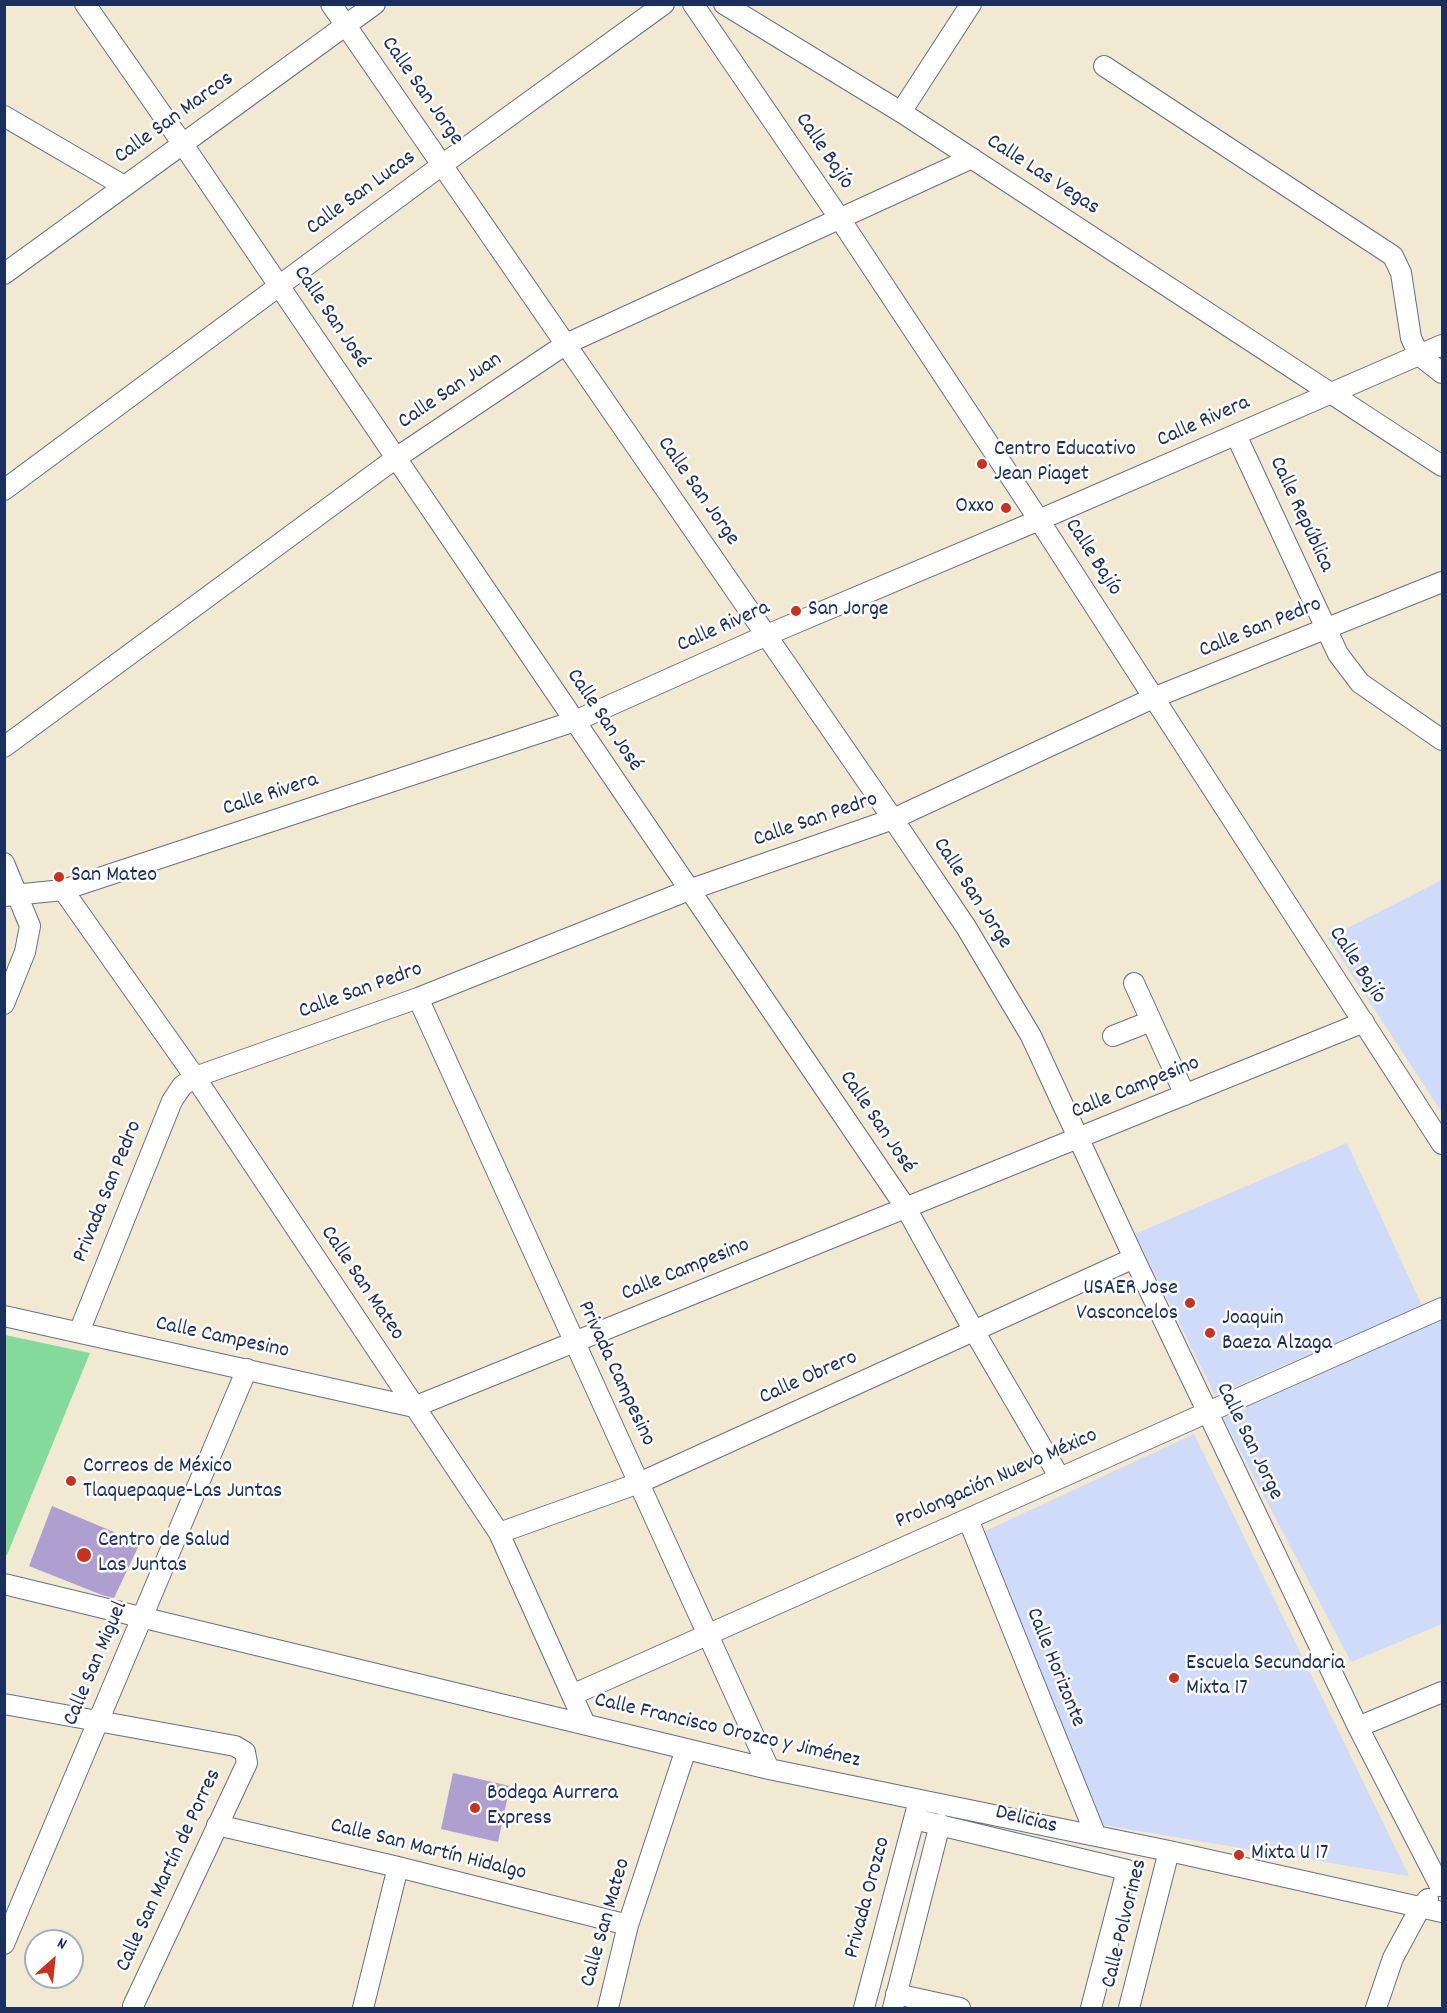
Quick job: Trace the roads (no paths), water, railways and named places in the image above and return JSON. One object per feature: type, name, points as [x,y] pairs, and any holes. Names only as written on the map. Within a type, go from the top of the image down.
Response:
[{"type":"street","name":"Calle San José","points":[[85,4],[182,143],[906,1209],[1060,1478]]},
{"type":"street","name":"Calle San Jorge","points":[[331,4],[893,819],[966,927],[1031,1036],[1134,1258],[1358,1727],[1441,1885]]},
{"type":"street","name":"Calle San Marcos","points":[[4,274],[375,4]]},
{"type":"street","name":"Calle San Lucas","points":[[4,490],[442,165],[664,4]]},
{"type":"street","name":"Calle Bajío","points":[[693,4],[840,219],[1039,520],[1443,1144]]},
{"type":"street","name":"Calle Las Vegas","points":[[724,4],[901,112],[1443,466]]},
{"type":"street","points":[[901,112],[971,4]]},
{"type":"street","points":[[1104,66],[1393,256],[1401,273],[1411,338],[1419,355],[1443,373]]},
{"type":"street","points":[[4,116],[124,186]]},
{"type":"street","name":"Calle San Juan","points":[[4,747],[396,458],[566,344],[972,158]]},
{"type":"street","name":"Calle Rivera","points":[[11,896],[63,890],[574,722],[767,635],[1443,345]]},
{"type":"street","name":"Calle República","points":[[1236,435],[1338,654],[1360,683],[1443,740]]},
{"type":"street","name":"Calle San Pedro","points":[[195,1077],[418,998],[689,890],[893,819],[1153,698],[1443,582]]},
{"type":"street","points":[[4,862],[11,896],[30,926],[25,952],[4,1004]]},
{"type":"street","name":"Calle San Mateo","points":[[63,890],[195,1077],[499,1533],[585,1724]]},
{"type":"street","points":[[1134,983],[1185,1095]]},
{"type":"street","name":"Privada Campesino","points":[[418,998],[769,1769]]},
{"type":"street","points":[[1113,1036],[1151,1021]]},
{"type":"street","name":"Calle Campesino","points":[[4,1316],[414,1407],[1364,1022]]},
{"type":"street","name":"Privada San Pedro","points":[[79,1332],[172,1101],[182,1086],[195,1077]]},
{"type":"street","name":"Calle Obrero","points":[[499,1533],[639,1483],[1134,1258]]},
{"type":"street","name":"Prolongación Nuevo México","points":[[572,1695],[1443,1308]]},
{"type":"street","name":"Calle San Miguel","points":[[4,1944],[247,1369]]},
{"type":"street","name":"Calle Horizonte","points":[[968,1519],[1096,1836]]},
{"type":"street","name":"Calle Francisco Orozco y Jiménez","points":[[4,1584],[769,1769],[1169,1851],[1443,1912]]},
{"type":"street","points":[[1358,1727],[1443,1692]]},
{"type":"street","points":[[4,1704],[98,1722]]},
{"type":"street","name":"Calle San Martín de Porres","points":[[98,1722],[235,1746],[245,1752],[247,1762],[134,2008]]},
{"type":"street","name":"Calle San Mateo","points":[[608,2008],[628,1925],[686,1749]]},
{"type":"street","name":"Privada Orozco","points":[[864,2008],[919,1799]]},
{"type":"street","name":"Delicias","points":[[914,1819],[1127,1870]]},
{"type":"street","points":[[940,1824],[895,2001],[960,2008]]},
{"type":"street","name":"Calle San Martín Hidalgo","points":[[217,1825],[628,1925]]},
{"type":"street","name":"Calle Polvorines","points":[[1129,2008],[1169,1851]]},
{"type":"street","points":[[363,2008],[398,1868]]},
{"type":"street","name":"Calle Polvorines","points":[[1091,2008],[1127,1870]]},
{"type":"street","points":[[1376,2008],[1393,1958],[1420,1908],[1441,1885]]},
{"type":"place","name":"Centro Educativo Jean Piaget","points":[[982,464]]},
{"type":"place","name":"Oxxo","points":[[1006,508]]},
{"type":"place","name":"San Jorge","points":[[796,611]]},
{"type":"place","name":"San Mateo","points":[[59,877]]},
{"type":"place","name":"USAER Jose Vasconcelos","points":[[1190,1303]]},
{"type":"place","name":"Joaquin Baeza Alzaga","points":[[1210,1333]]},
{"type":"place","name":"Correos de México Tlaquepaque-Las Juntas","points":[[71,1481]]},
{"type":"place","name":"Centro de Salud Las Juntas","points":[[84,1555]]},
{"type":"place","name":"Escuela Secundaria Mixta 17","points":[[1174,1678]]},
{"type":"place","name":"Bodega Aurrera Express","points":[[475,1808]]},
{"type":"place","name":"Mixta U 17","points":[[1239,1855]]}]
